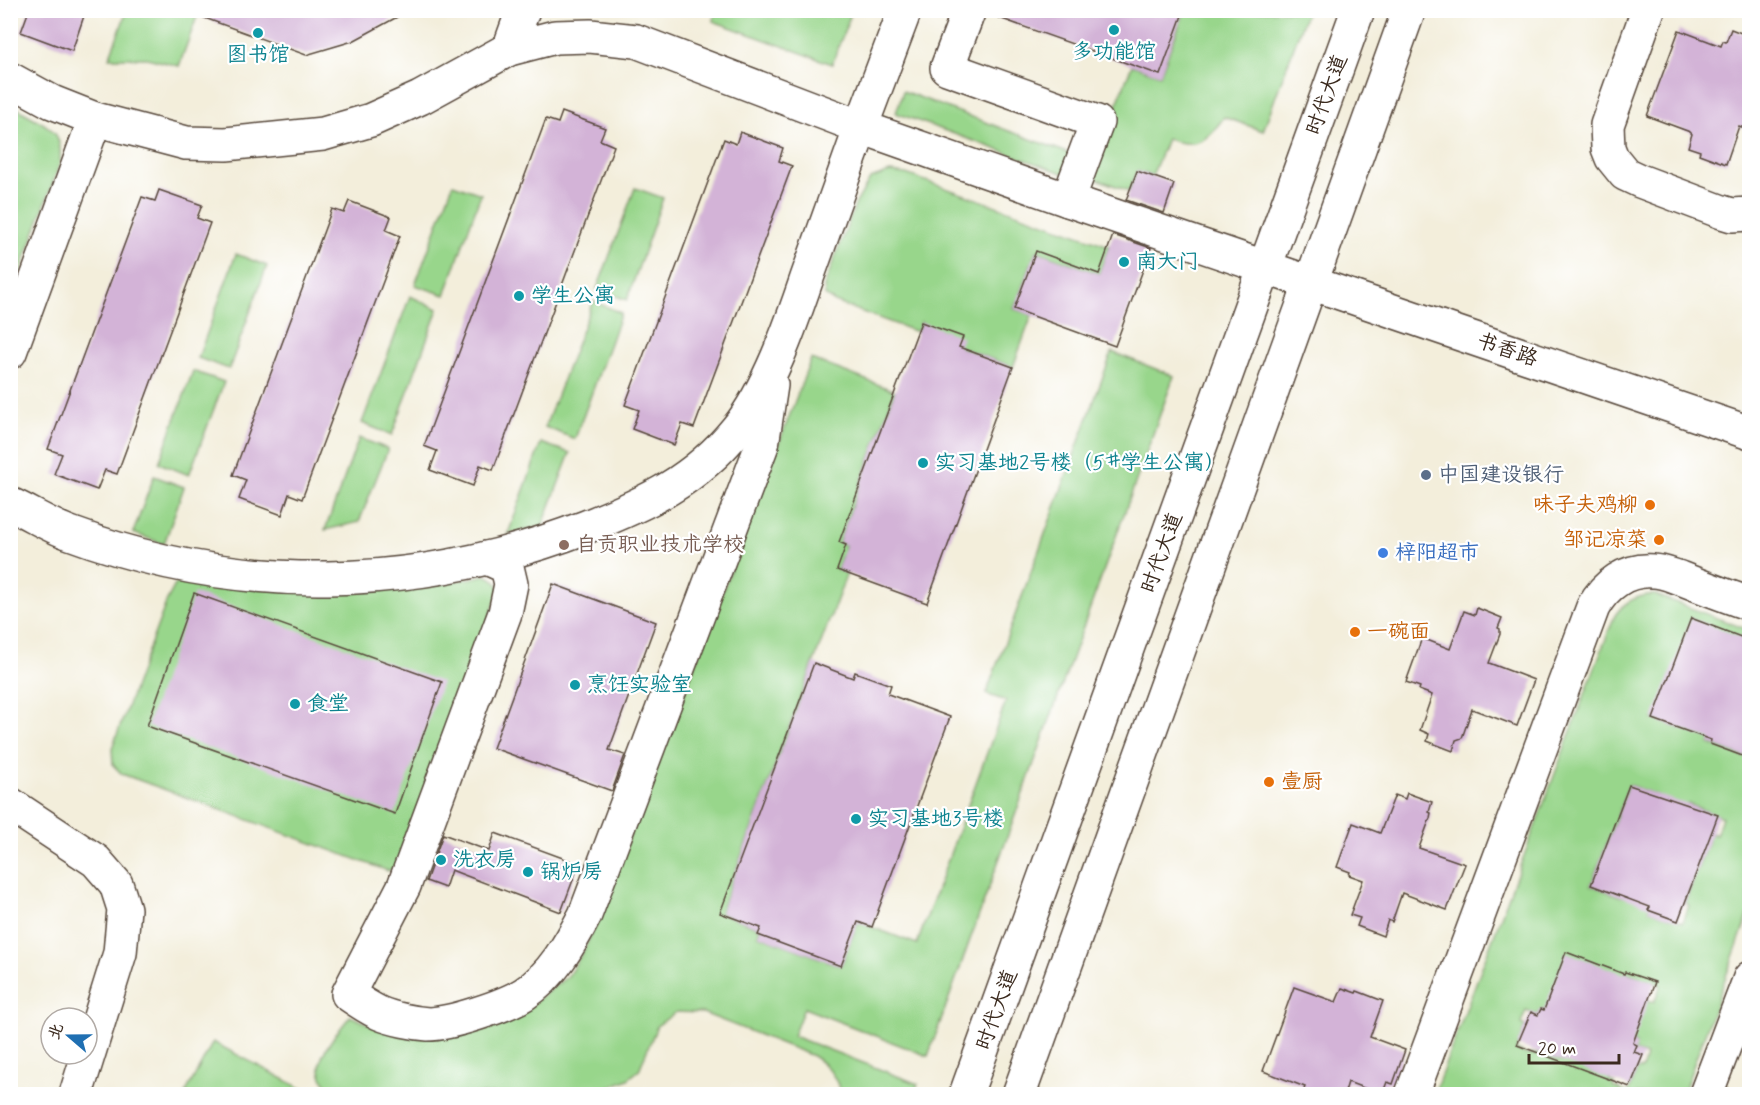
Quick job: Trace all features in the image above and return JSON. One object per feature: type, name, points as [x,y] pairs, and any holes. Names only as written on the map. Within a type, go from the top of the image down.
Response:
[{"type":"main road","points":[[509,49],[523,10]]},
{"type":"main road","points":[[10,504],[68,533],[156,560],[210,570],[299,578],[350,578],[428,571],[487,558],[555,538],[650,500],[708,461],[751,411],[797,308],[905,10]]},
{"type":"main road","points":[[969,10],[947,68],[1097,123],[1068,200]]},
{"type":"main road","name":"时代大道","points":[[966,1095],[1358,10]]},
{"type":"main road","points":[[1019,1095],[1409,10]]},
{"type":"main road","points":[[1648,10],[1607,125],[1608,148],[1612,158],[1625,174],[1640,181],[1740,216]]},
{"type":"main road","name":"书香路","points":[[10,79],[52,102],[95,118],[186,143],[226,144],[323,134],[371,120],[444,86],[509,49],[555,37],[590,36],[636,41],[861,127],[1749,434]]},
{"type":"main road","points":[[10,352],[95,118]]},
{"type":"main road","points":[[487,558],[507,567],[511,584],[505,612],[404,886],[348,994],[380,1014],[430,1024],[480,1013],[525,994],[550,969],[572,941],[585,915],[762,445],[775,360]]},
{"type":"main road","points":[[1412,1095],[1593,607],[1599,597],[1609,585],[1630,574],[1652,571],[1690,582],[1749,604]]},
{"type":"main road","points":[[10,804],[96,861],[116,884],[124,909],[120,953],[76,1095]]},
{"type":"main road","points":[[1706,1095],[1749,978]]},
{"type":"green space","points":[[717,10],[852,11],[832,64],[713,21]]},
{"type":"green space","points":[[127,11],[199,11],[179,66],[147,58],[109,58]]},
{"type":"green space","points":[[1185,11],[1307,11],[1263,131],[1224,117],[1206,138],[1200,141],[1186,143],[1167,139],[1152,176],[1137,171],[1129,191],[1089,176],[1132,65],[1160,75]]},
{"type":"green space","points":[[903,91],[1073,155],[1065,174],[896,113]]},
{"type":"green space","points":[[10,104],[51,130],[60,145],[60,163],[13,291],[10,290]]},
{"type":"green space","points":[[890,172],[906,174],[1109,246],[1099,274],[1036,251],[1014,309],[1032,315],[1013,367],[959,347],[921,322],[917,332],[835,302],[825,295],[824,286],[856,203],[870,179]]},
{"type":"green space","points":[[453,184],[481,194],[445,295],[415,285]]},
{"type":"green space","points":[[635,188],[663,198],[627,300],[597,289]]},
{"type":"green space","points":[[236,254],[267,266],[229,369],[198,358]]},
{"type":"green space","points":[[410,296],[438,309],[392,435],[362,423]]},
{"type":"green space","points":[[593,301],[621,313],[575,439],[545,427]]},
{"type":"green space","points":[[1112,352],[1174,376],[928,1056],[804,1008],[793,1036],[918,1084],[914,1094],[841,1094],[831,1072],[813,1056],[703,1013],[676,1012],[657,1026],[639,1070],[628,1079],[593,1094],[338,1094],[327,1085],[321,1075],[320,1066],[323,1056],[350,1016],[383,1030],[483,1029],[514,1018],[568,976],[597,922],[811,359],[895,391],[839,542],[846,545],[837,570],[847,573],[720,913],[760,928],[758,935],[841,966],[858,922],[917,944],[1006,701],[986,694]]},
{"type":"green space","points":[[193,371],[224,382],[189,475],[159,463]]},
{"type":"green space","points":[[359,438],[388,449],[359,522],[325,530]]},
{"type":"green space","points":[[541,443],[570,453],[542,527],[508,534]]},
{"type":"green space","points":[[154,476],[184,487],[164,544],[133,533]]},
{"type":"green space","points":[[485,575],[495,580],[500,589],[398,867],[388,871],[122,774],[113,765],[112,748],[167,600],[175,585],[185,580],[413,586]]},
{"type":"green space","points":[[1656,595],[1749,630],[1749,644],[1653,719],[1681,729],[1684,722],[1713,736],[1710,744],[1744,757],[1749,744],[1749,913],[1683,1094],[1434,1094],[1614,617],[1624,605],[1642,596]],"holes":[[[1629,785],[1657,795],[1685,813],[1688,804],[1722,817],[1716,835],[1711,833],[1685,903],[1689,905],[1683,922],[1649,910],[1652,901],[1619,896],[1591,885]],[[1626,972],[1661,985],[1654,1002],[1648,1000],[1619,1038],[1636,1044],[1634,1052],[1646,1056],[1642,1070],[1637,1069],[1628,1093],[1613,1087],[1614,1083],[1610,1082],[1610,1079],[1570,1045],[1563,1062],[1537,1052],[1536,1055],[1532,1053],[1531,1056],[1516,1050],[1525,1026],[1521,1024],[1526,1011],[1538,1015],[1541,1009],[1559,1015],[1623,979]]]},
{"type":"green space","points":[[213,1042],[312,1094],[185,1094]]},
{"type":"building","points":[[29,10],[86,10],[72,51],[21,32]]},
{"type":"building","points":[[192,10],[410,10],[353,41],[306,55],[191,13]]},
{"type":"building","points":[[989,10],[1184,10],[1160,75],[988,14]]},
{"type":"building","points":[[1731,29],[1749,36],[1749,130],[1739,126],[1726,164],[1699,154],[1700,151],[1688,147],[1692,134],[1690,132],[1647,116],[1679,30],[1721,46],[1723,41],[1726,42]]},
{"type":"building","name":"学生公寓","points":[[562,112],[605,128],[600,140],[614,146],[493,470],[480,465],[473,486],[430,470],[437,451],[424,446],[546,119],[558,123]]},
{"type":"building","name":"学生公寓","points":[[740,132],[783,148],[779,161],[792,166],[694,428],[682,424],[674,445],[632,429],[639,410],[625,405],[724,139],[736,144]]},
{"type":"building","points":[[1137,171],[1174,184],[1164,213],[1126,200]]},
{"type":"building","points":[[159,190],[202,205],[197,218],[210,223],[117,474],[105,470],[97,490],[54,474],[62,454],[48,449],[142,197],[155,201]]},
{"type":"building","points":[[349,201],[391,217],[386,230],[400,236],[302,499],[289,494],[282,515],[239,499],[246,480],[233,475],[332,209],[344,213]]},
{"type":"building","name":"南大门","points":[[1113,235],[1151,248],[1115,346],[1014,309],[1036,251],[1099,274]]},
{"type":"building","name":"实习基地2号楼（5#学生公寓）","points":[[921,322],[963,337],[959,347],[1013,367],[927,603],[837,570],[846,545],[839,542]]},
{"type":"building","name":"烹饪实验室","points":[[553,584],[656,622],[609,750],[625,755],[612,791],[493,748]]},
{"type":"building","name":"食堂","points":[[194,593],[442,682],[395,814],[147,726]]},
{"type":"building","points":[[1477,608],[1502,618],[1498,628],[1500,634],[1489,663],[1534,680],[1517,726],[1472,709],[1462,738],[1456,740],[1453,751],[1427,741],[1429,734],[1420,730],[1432,695],[1406,682],[1422,638],[1450,649],[1464,611],[1475,615]]},
{"type":"building","points":[[1691,618],[1749,640],[1749,744],[1745,757],[1710,744],[1711,740],[1653,719]]},
{"type":"building","name":"实习基地3号楼","points":[[814,663],[853,678],[855,672],[891,685],[888,694],[950,717],[872,927],[858,922],[841,966],[758,935],[761,928],[720,913]]},
{"type":"building","points":[[1629,785],[1718,815],[1678,921],[1648,910],[1650,907],[1591,885]]},
{"type":"building","points":[[1407,793],[1432,802],[1430,818],[1419,848],[1465,864],[1447,910],[1402,893],[1392,922],[1388,920],[1383,936],[1357,926],[1360,918],[1350,915],[1363,880],[1337,867],[1353,823],[1380,833],[1395,795],[1405,799]]},
{"type":"building","name":"锅炉房","points":[[495,833],[579,864],[561,912],[451,870],[445,888],[426,881],[443,834],[489,851]]},
{"type":"building","points":[[1566,952],[1624,974],[1625,972],[1655,982],[1633,1043],[1637,1045],[1634,1052],[1643,1055],[1630,1087],[1517,1045],[1531,1012],[1538,1015],[1541,1009],[1544,1010]]},
{"type":"building","points":[[1294,987],[1336,1002],[1342,988],[1383,1001],[1370,1037],[1405,1050],[1393,1084],[1387,1082],[1382,1095],[1348,1082],[1344,1095],[1302,1095],[1305,1087],[1263,1071]]},
{"type":"place","name":"多功能馆","points":[[1114,30]]},
{"type":"place","name":"图书馆","points":[[258,33]]},
{"type":"place","name":"南大门","points":[[1124,262]]},
{"type":"place","name":"学生公寓","points":[[519,296]]},
{"type":"place","name":"实习基地2号楼（5#学生公寓）","points":[[923,463]]},
{"type":"place","name":"中国建设银行","points":[[1426,475]]},
{"type":"place","name":"味子夫鸡柳","points":[[1650,505]]},
{"type":"place","name":"邹记凉菜","points":[[1659,540]]},
{"type":"place","name":"自贡职业技术学校","points":[[564,545]]},
{"type":"place","name":"梓阳超市","points":[[1383,553]]},
{"type":"place","name":"一碗面","points":[[1355,632]]},
{"type":"place","name":"烹饪实验室","points":[[575,685]]},
{"type":"place","name":"食堂","points":[[295,704]]},
{"type":"place","name":"壹厨","points":[[1269,782]]},
{"type":"place","name":"实习基地3号楼","points":[[856,819]]},
{"type":"place","name":"洗衣房","points":[[441,860]]},
{"type":"place","name":"锅炉房","points":[[528,872]]}]
